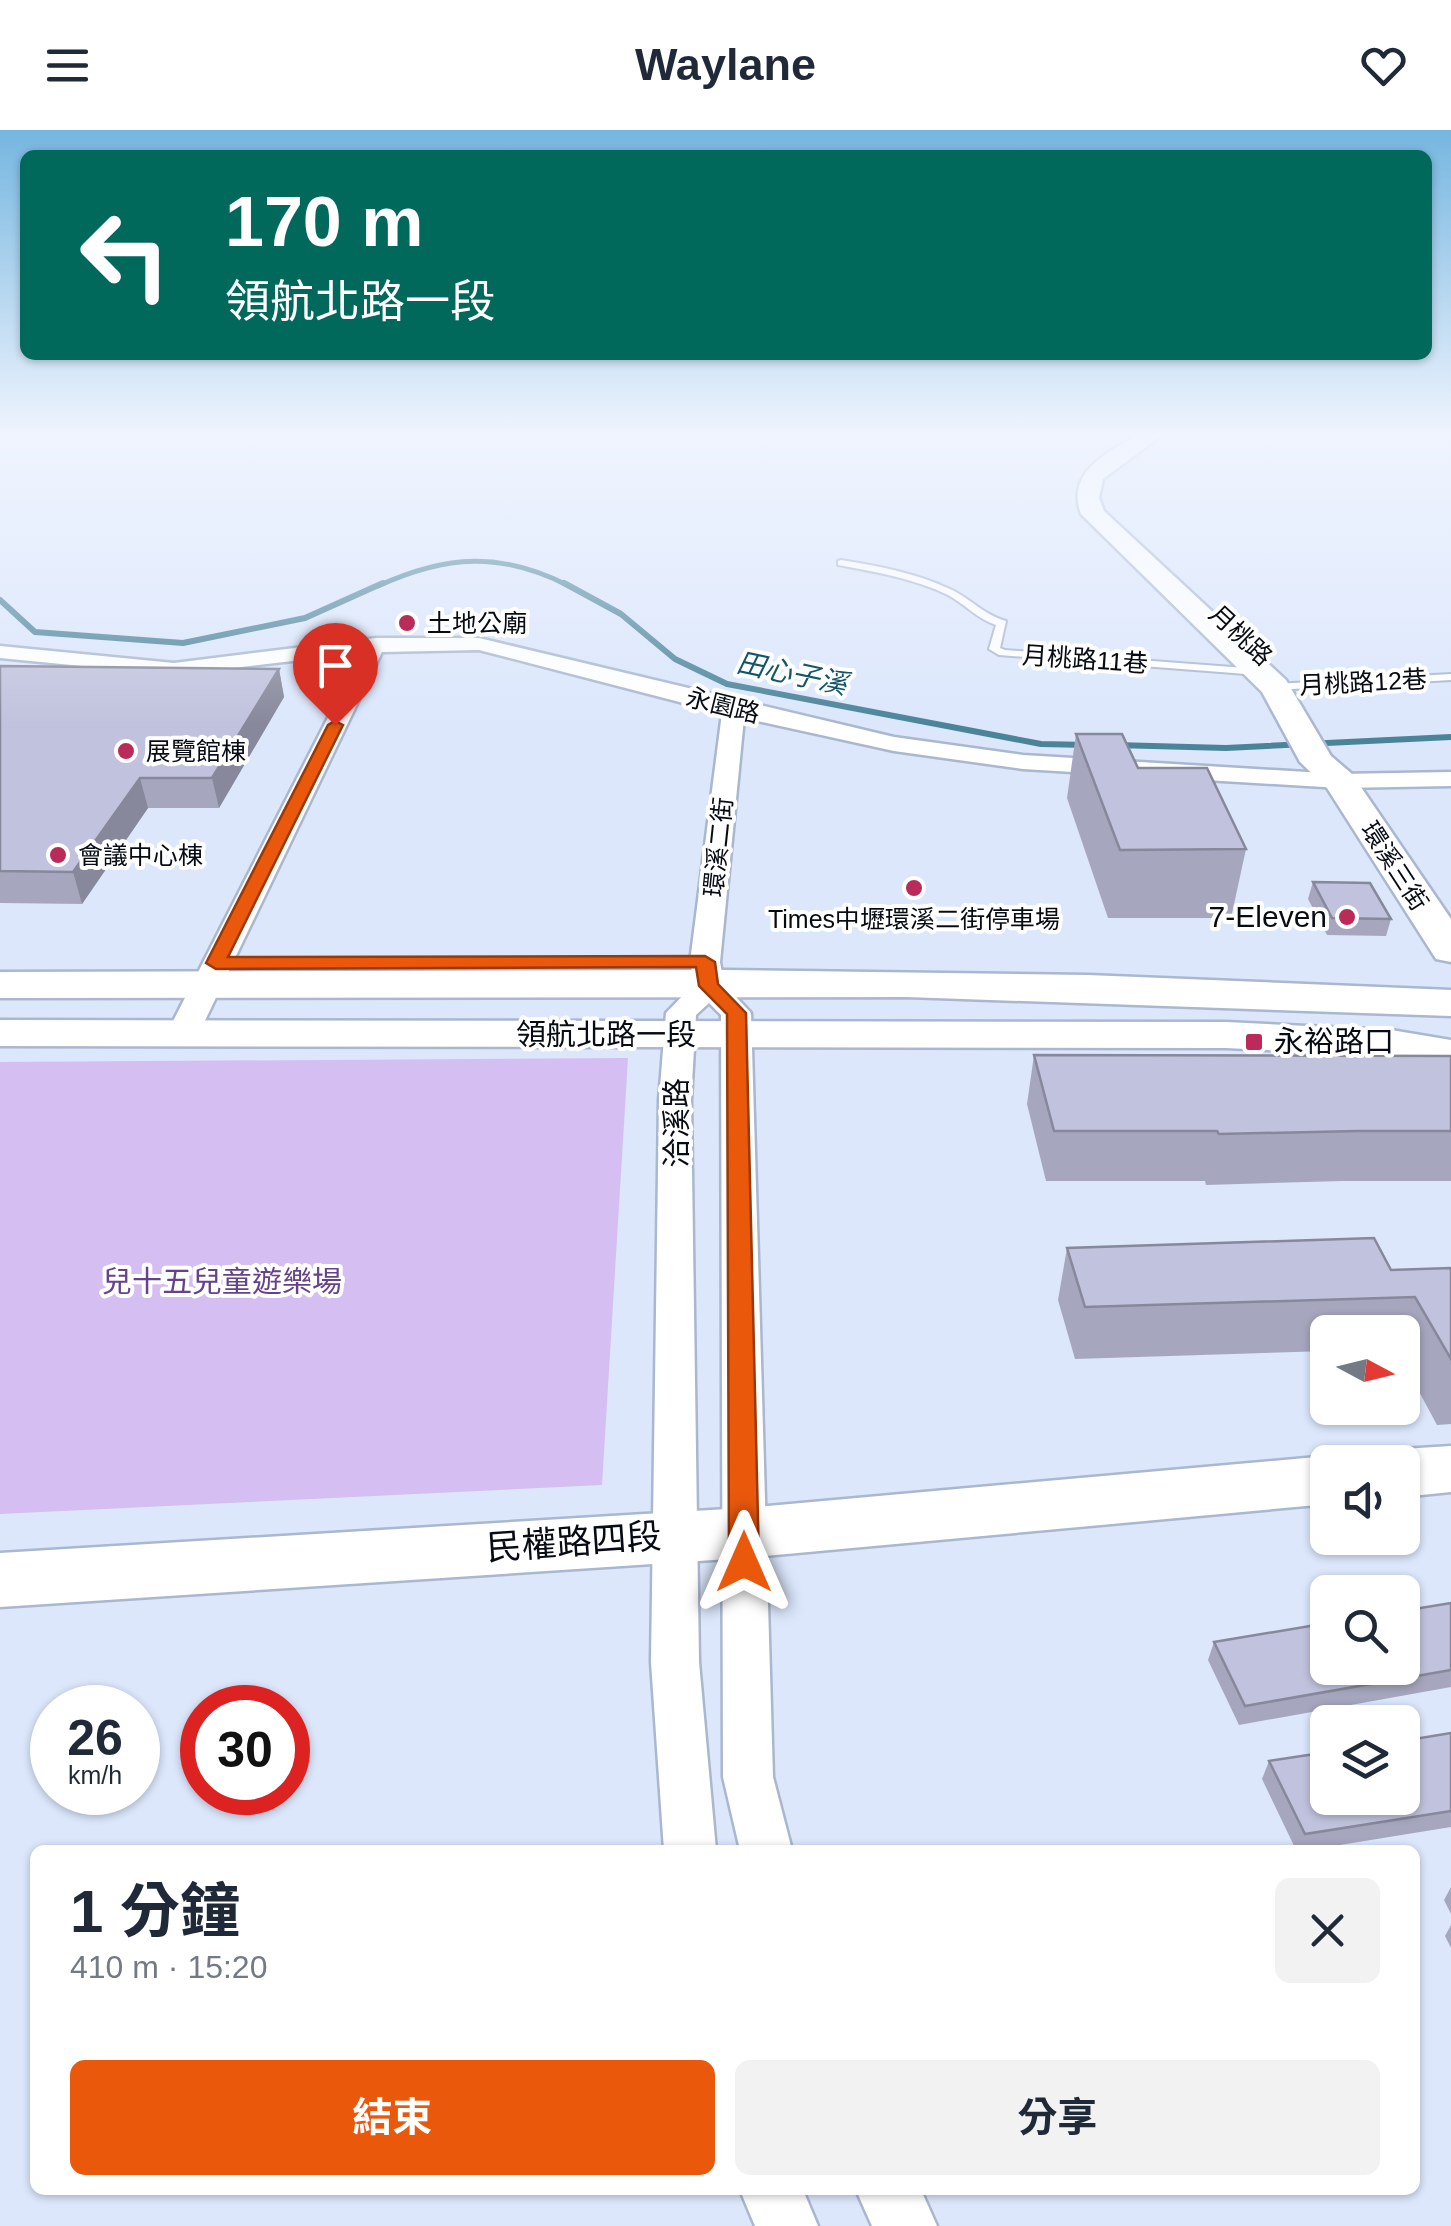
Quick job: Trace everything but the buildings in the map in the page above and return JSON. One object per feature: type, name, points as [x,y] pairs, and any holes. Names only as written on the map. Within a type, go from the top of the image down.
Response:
[{"type":"street","name":"月桃路","points":[[1113,530],[1148,557],[1288,696]]},
{"type":"street","name":"月桃路","points":[[1126,530],[1148,557],[1288,696]]},
{"type":"street","name":"永園路","points":[[3,653],[174,670],[376,644],[479,644],[734,709],[894,744],[1023,762],[1333,769],[1451,778]]},
{"type":"street","points":[[198,999],[376,644]]},
{"type":"street","name":"環溪三街","points":[[1288,696],[1451,950]]},
{"type":"street","name":"環溪二街","points":[[708,1007],[734,709]]},
{"type":"street","name":"領航北路一段","points":[[0,963],[198,999]]},
{"type":"street","name":"領航北路一段","points":[[708,1007],[1451,973]]},
{"type":"street","name":"領航北路一段","points":[[708,1007],[821,983],[1263,990],[1451,1003]]},
{"type":"street","name":"領航北路一段","points":[[0,985],[198,999],[1146,1013],[1387,1022],[1451,1033]]},
{"type":"street","name":"領航北路一段","points":[[0,1033],[198,999]]},
{"type":"street","name":"領航北路一段","points":[[0,1012],[198,999],[708,1007],[1391,1043],[1451,1054]]},
{"type":"street","name":"洽溪路","points":[[708,1007],[744,1533],[748,1777],[765,1845]]},
{"type":"street","name":"洽溪路","points":[[690,1845],[675,1662],[676,1100],[708,1007]]},
{"type":"street","points":[[1420,1472],[1451,1469]]},
{"type":"street","name":"民權路四段","points":[[0,1580],[744,1533],[1310,1482]]},
{"type":"street","points":[[773,2195],[787,2226]]},
{"type":"street","points":[[890,2195],[906,2226]]},
{"type":"lane","name":"月桃路11巷","points":[[842,562],[896,572],[959,597],[985,620],[1002,624],[994,649],[1003,654],[1288,696]]},
{"type":"lane","name":"月桃路12巷","points":[[1288,696],[1451,678]]},
{"type":"green space","name":"兒十五兒童遊樂場","points":[[628,1058],[602,1485],[0,1514],[0,1062]]},
{"type":"waterway","name":"田心子溪","points":[[378,586],[427,568],[474,561],[520,567],[569,586]]},
{"type":"waterway","name":"田心子溪","points":[[0,600],[35,632],[183,643],[305,618],[383,583]]},
{"type":"waterway","name":"田心子溪","points":[[564,583],[621,614],[675,659],[727,684],[1041,744],[1088,745]]},
{"type":"waterway","name":"田心子溪","points":[[1115,745],[1226,748],[1451,737]]},
{"type":"place","name":"土地公廟","points":[[407,623]]},
{"type":"place","name":"展覽館棟","points":[[126,751]]},
{"type":"place","name":"會議中心棟","points":[[58,855]]},
{"type":"place","name":"Times中壢環溪二街停車場","points":[[914,888]]},
{"type":"place","name":"7-Eleven","points":[[1347,917]]},
{"type":"place","name":"永裕路口","points":[[1254,1042]]},
{"type":"route","points":[[335,725],[216,963],[705,962],[708,986],[736,1013],[744,1562]]}]
